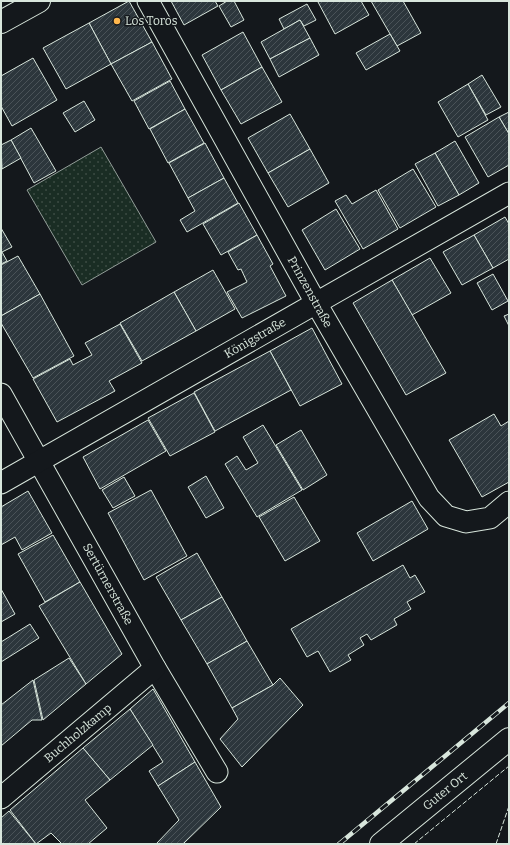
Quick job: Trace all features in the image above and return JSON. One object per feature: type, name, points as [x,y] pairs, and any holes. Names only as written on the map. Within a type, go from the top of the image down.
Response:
[{"type":"main road","points":[[1,22],[39,1]]},
{"type":"main road","name":"Guter Ort","points":[[381,844],[509,739]]},
{"type":"street","name":"Prinzenstraße","points":[[148,1],[316,303],[429,498],[446,516],[466,522],[490,518],[509,502]]},
{"type":"street","name":"Königstraße","points":[[1,483],[509,193]]},
{"type":"street","name":"Sertürnerstraße","points":[[1,394],[155,668],[217,772]]},
{"type":"street","name":"Buchholzkamp","points":[[1,798],[155,668]]},
{"type":"green space","points":[[101,147],[156,242],[82,285],[27,190]]},
{"type":"building","points":[[129,1],[152,42],[111,64],[89,23]]},
{"type":"building","points":[[171,1],[215,1],[218,6],[184,25]]},
{"type":"building","points":[[227,1],[234,1],[244,20],[231,27],[219,6]]},
{"type":"building","points":[[361,1],[369,15],[335,34],[318,2]]},
{"type":"building","points":[[371,1],[403,1],[421,33],[397,46]]},
{"type":"building","points":[[307,4],[316,20],[304,26],[300,20],[284,29],[279,19]]},
{"type":"building","points":[[300,20],[310,38],[270,59],[261,42]]},
{"type":"building","points":[[89,23],[111,64],[66,89],[43,48]]},
{"type":"building","points":[[243,32],[262,67],[221,90],[202,55]]},
{"type":"building","points":[[390,34],[400,51],[366,70],[356,53]]},
{"type":"building","points":[[310,38],[319,55],[279,77],[270,59]]},
{"type":"building","points":[[152,42],[172,79],[132,101],[111,64]]},
{"type":"building","points":[[33,58],[57,100],[12,126],[1,106],[1,76]]},
{"type":"building","points":[[262,67],[282,102],[241,124],[221,90]]},
{"type":"building","points":[[482,75],[501,107],[486,115],[468,84]]},
{"type":"building","points":[[170,81],[185,109],[149,129],[134,101]]},
{"type":"building","points":[[468,84],[488,120],[458,137],[438,102]]},
{"type":"building","points":[[84,101],[95,120],[75,132],[63,113]]},
{"type":"building","points":[[185,109],[204,143],[168,163],[150,129]]},
{"type":"building","points":[[509,112],[509,134],[499,117]]},
{"type":"building","points":[[290,114],[310,149],[268,173],[248,138]]},
{"type":"building","points":[[499,117],[509,134],[509,165],[488,177],[465,137]]},
{"type":"building","points":[[31,128],[56,171],[34,183],[11,140]]},
{"type":"building","points":[[11,140],[21,158],[2,169],[1,145]]},
{"type":"building","points":[[455,141],[479,183],[459,195],[435,153]]},
{"type":"building","points":[[205,143],[224,178],[188,198],[169,163]]},
{"type":"building","points":[[310,149],[329,183],[288,207],[268,173]]},
{"type":"building","points":[[435,153],[459,195],[438,206],[415,164]]},
{"type":"building","points":[[413,169],[436,207],[400,228],[378,190]]},
{"type":"building","points":[[224,178],[238,203],[187,232],[180,220],[195,211],[188,198]]},
{"type":"building","points":[[376,190],[398,229],[363,249],[335,201],[346,195],[352,204]]},
{"type":"building","points":[[239,203],[257,235],[221,255],[203,224]]},
{"type":"building","points":[[336,209],[360,249],[325,270],[302,230]]},
{"type":"building","points":[[505,217],[509,224],[509,259],[493,268],[474,235]]},
{"type":"building","points":[[1,228],[12,247],[2,252],[7,261],[1,264]]},
{"type":"building","points":[[257,235],[273,264],[270,266],[286,296],[242,318],[227,292],[247,282],[241,269],[238,270],[228,252]]},
{"type":"building","points":[[474,235],[493,268],[462,285],[443,252]]},
{"type":"building","points":[[18,256],[40,294],[1,316],[1,265]]},
{"type":"building","points":[[430,258],[451,293],[412,315],[392,280]]},
{"type":"building","points":[[213,270],[235,309],[196,331],[174,292]]},
{"type":"building","points":[[493,274],[508,301],[492,310],[477,283]]},
{"type":"building","points":[[392,280],[446,373],[406,395],[353,303]]},
{"type":"building","points":[[174,292],[196,331],[142,361],[120,323]]},
{"type":"building","points":[[40,294],[74,356],[33,378],[1,323],[1,316]]},
{"type":"building","points":[[509,314],[509,326],[504,316]]},
{"type":"building","points":[[120,324],[142,363],[109,381],[115,391],[57,422],[33,379],[70,359],[73,365],[92,355],[85,343]]},
{"type":"building","points":[[312,328],[342,384],[300,406],[270,351]]},
{"type":"building","points":[[270,351],[291,390],[215,431],[194,392]]},
{"type":"building","points":[[194,393],[215,432],[170,456],[148,418]]},
{"type":"building","points":[[494,414],[501,426],[509,421],[509,482],[482,497],[449,440]]},
{"type":"building","points":[[148,420],[166,451],[100,489],[83,457]]},
{"type":"building","points":[[263,425],[302,490],[257,517],[225,464],[237,456],[246,470],[258,463],[243,437]]},
{"type":"building","points":[[301,430],[327,475],[303,490],[276,445]]},
{"type":"building","points":[[206,476],[224,508],[206,518],[188,487]]},
{"type":"building","points":[[124,477],[135,496],[113,508],[102,490]]},
{"type":"building","points":[[151,490],[187,556],[144,580],[108,513]]},
{"type":"building","points":[[28,491],[52,533],[22,550],[15,537],[1,545],[1,507]]},
{"type":"building","points":[[294,497],[320,541],[285,561],[259,517]]},
{"type":"building","points":[[412,501],[428,529],[373,561],[357,533]]},
{"type":"building","points":[[53,535],[80,582],[45,602],[18,554]]},
{"type":"building","points":[[197,553],[222,597],[181,620],[156,577]]},
{"type":"building","points":[[403,565],[410,578],[415,575],[425,592],[407,602],[411,609],[394,619],[397,625],[371,640],[367,634],[360,638],[364,645],[348,655],[351,660],[330,672],[318,651],[307,657],[291,629]]},
{"type":"building","points":[[80,582],[122,654],[86,684],[39,606]]},
{"type":"building","points":[[1,589],[15,614],[1,622]]},
{"type":"building","points":[[222,597],[247,641],[207,664],[181,620]]},
{"type":"building","points":[[30,624],[39,638],[1,662],[1,642]]},
{"type":"building","points":[[247,641],[273,685],[232,708],[207,664]]},
{"type":"building","points":[[69,658],[86,684],[43,720],[34,680]]},
{"type":"building","points":[[280,678],[303,705],[242,767],[220,739],[238,719],[232,708],[273,685]]},
{"type":"building","points":[[33,680],[42,720],[32,720],[1,746],[1,705]]},
{"type":"building","points":[[153,689],[195,762],[158,786],[149,771],[163,762],[130,709]]},
{"type":"building","points":[[130,709],[153,745],[110,780],[83,748]]},
{"type":"building","points":[[83,748],[110,780],[85,800],[107,828],[88,844],[62,844],[51,833],[36,844],[10,810]]},
{"type":"building","points":[[195,762],[221,807],[183,844],[156,844],[179,820],[158,786]]},
{"type":"building","points":[[9,811],[36,844],[1,844],[1,818]]},
{"type":"railway","points":[[339,844],[509,703]]},
{"type":"fence","points":[[414,844],[509,766]]},
{"type":"fence","points":[[496,844],[509,806]]},
{"type":"place","name":"Los Toros","points":[[117,21]]}]
